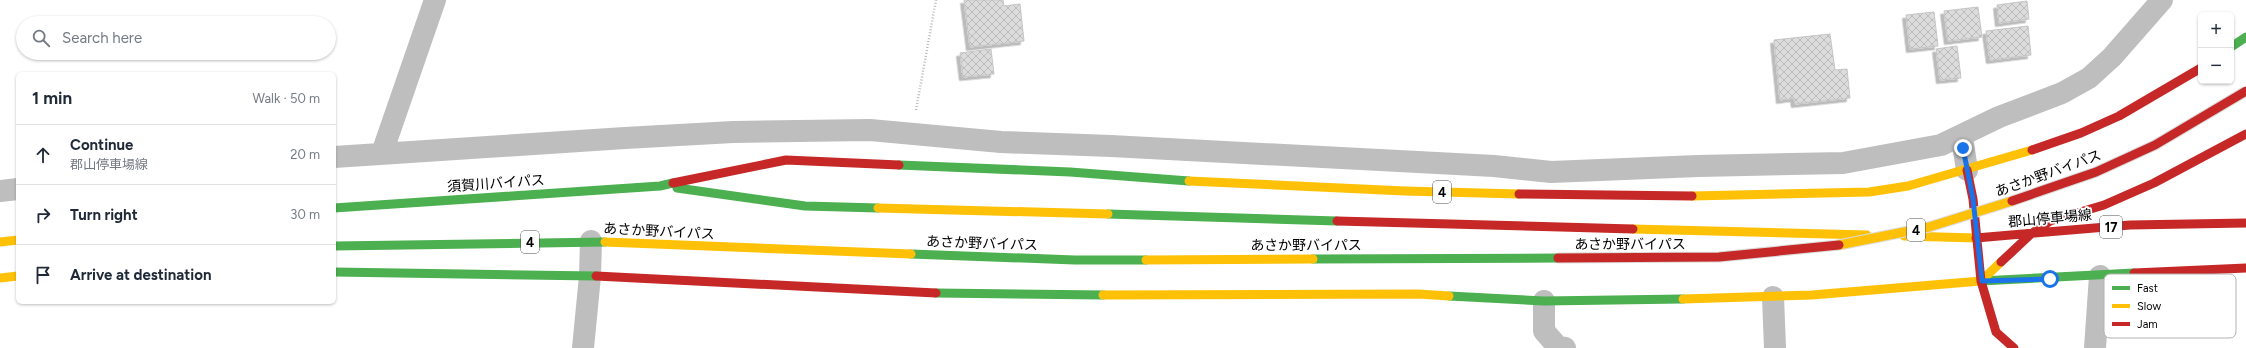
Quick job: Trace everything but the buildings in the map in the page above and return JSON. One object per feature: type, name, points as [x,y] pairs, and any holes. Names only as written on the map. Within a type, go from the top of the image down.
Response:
[{"type":"main road","points":[[2234,45],[2246,37]]},
{"type":"main road","name":"あさか野バイパス","points":[[660,186],[786,160],[1070,172],[1227,184],[1405,191],[1649,197],[1869,192],[1908,186],[1967,170],[2010,158],[2082,133],[2119,116],[2198,70]]},
{"type":"main road","name":"あさか野バイパス","points":[[336,246],[591,241],[726,248],[1107,260],[1697,258],[1825,248],[1890,236],[1982,212],[2096,172],[2155,145],[2246,91]]},
{"type":"main road","points":[[1982,281],[2031,234],[2050,221],[2104,206],[2154,183],[2246,134]]},
{"type":"main road","points":[[1967,170],[1973,199],[1976,238],[1982,281],[1996,332],[2009,347]]},
{"type":"main road","name":"郡山停車場線","points":[[660,186],[805,206],[1976,238],[2130,225],[2246,223]]},
{"type":"main road","name":"須賀川バイパス","points":[[336,208],[660,186]]},
{"type":"main road","points":[[0,242],[16,240]]},
{"type":"main road","points":[[2136,274],[2246,268]]},
{"type":"main road","points":[[336,272],[590,276],[975,295],[1418,294],[1544,301],[1773,297],[1982,281],[2104,276]]},
{"type":"main road","points":[[0,278],[16,276]]},
{"type":"street","points":[[382,153],[435,0]]},
{"type":"street","points":[[336,157],[741,132],[870,130],[1002,142],[1110,146],[1494,166],[1551,172],[1843,163],[1941,146],[1962,137],[1999,117],[2062,93],[2089,78],[2112,57],[2162,0]]},
{"type":"street","points":[[1962,137],[1967,170]]},
{"type":"street","points":[[0,191],[16,189]]},
{"type":"street","points":[[584,348],[590,276],[591,241]]},
{"type":"street","points":[[2095,348],[2100,276]]},
{"type":"street","points":[[1773,297],[1775,348]]},
{"type":"street","points":[[1544,301],[1544,331],[1558,347],[1565,348]]},
{"type":"path","points":[[911,134],[936,0]]},
{"type":"traffic: fast","points":[[2234,45],[2246,37]]},
{"type":"traffic: fast","points":[[899,165],[1070,172],[1189,181]]},
{"type":"traffic: fast","points":[[336,208],[660,186],[673,183]]},
{"type":"traffic: fast","points":[[677,188],[805,206],[878,208]]},
{"type":"traffic: fast","points":[[1108,214],[1337,221]]},
{"type":"traffic: fast","points":[[336,246],[605,242]]},
{"type":"traffic: fast","points":[[911,254],[1075,260],[1146,260]]},
{"type":"traffic: fast","points":[[1313,259],[1558,258]]},
{"type":"traffic: fast","points":[[336,272],[596,276]]},
{"type":"traffic: fast","points":[[2115,274],[2134,273]]},
{"type":"traffic: fast","points":[[1981,281],[2104,275]]},
{"type":"traffic: fast","points":[[936,293],[1103,295]]},
{"type":"traffic: fast","points":[[1449,296],[1544,301],[1683,299]]},
{"type":"traffic: slow","points":[[1692,196],[1869,192],[1908,186],[2032,150]]},
{"type":"traffic: slow","points":[[1189,181],[1405,191],[1519,194]]},
{"type":"traffic: slow","points":[[1839,245],[1929,227],[2012,201]]},
{"type":"traffic: slow","points":[[878,208],[1108,214]]},
{"type":"traffic: slow","points":[[1633,229],[1867,235]]},
{"type":"traffic: slow","points":[[1904,236],[1976,238]]},
{"type":"traffic: slow","points":[[0,242],[16,240]]},
{"type":"traffic: slow","points":[[605,242],[911,254]]},
{"type":"traffic: slow","points":[[1146,260],[1313,259]]},
{"type":"traffic: slow","points":[[1683,299],[1812,295],[1981,281],[2001,262]]},
{"type":"traffic: slow","points":[[0,278],[16,276]]},
{"type":"traffic: slow","points":[[1103,295],[1418,294],[1449,296]]},
{"type":"traffic: jam","points":[[2032,150],[2081,133],[2119,116],[2198,70]]},
{"type":"traffic: jam","points":[[2012,201],[2096,172],[2155,145],[2246,91]]},
{"type":"traffic: jam","points":[[2001,262],[2031,234],[2050,221],[2104,205],[2154,183],[2246,134]]},
{"type":"traffic: jam","points":[[673,183],[786,160],[899,165]]},
{"type":"traffic: jam","points":[[1967,170],[1973,199],[1981,281],[1996,332],[2014,348]]},
{"type":"traffic: jam","points":[[1519,194],[1692,196]]},
{"type":"traffic: jam","points":[[1337,221],[1633,229]]},
{"type":"traffic: jam","points":[[1976,238],[2130,225],[2246,223]]},
{"type":"traffic: jam","points":[[1558,258],[1719,257],[1839,245]]},
{"type":"traffic: jam","points":[[2134,273],[2246,268]]},
{"type":"traffic: jam","points":[[596,276],[936,293]]},
{"type":"route","points":[[1963,148],[1973,199],[1976,238],[1982,281],[2050,279]]}]
